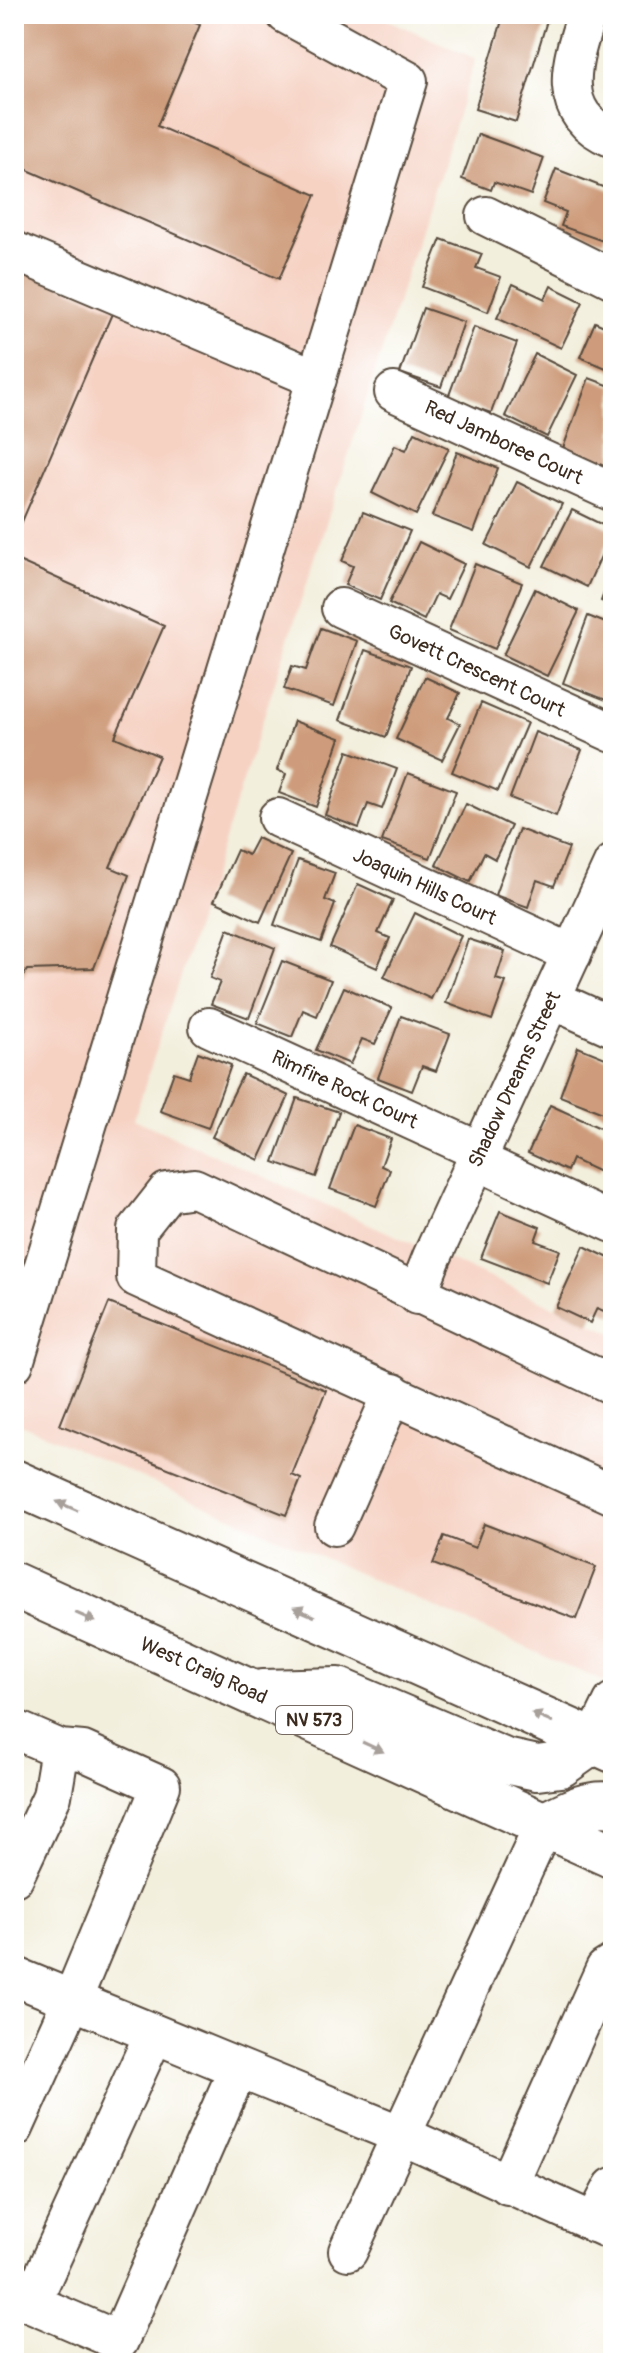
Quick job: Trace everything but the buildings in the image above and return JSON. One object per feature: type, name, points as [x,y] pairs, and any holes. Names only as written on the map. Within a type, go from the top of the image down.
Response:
[{"type":"main road","points":[[14,1482],[604,1745]]},
{"type":"main road","name":"West Craig Road","points":[[14,1585],[613,1856]]},
{"type":"main road","points":[[253,1692],[338,1690],[505,1761],[537,1768],[560,1765],[604,1745]]},
{"type":"main road","points":[[544,1825],[574,1810],[600,1803],[613,1805]]},
{"type":"street","points":[[15,1357],[408,81],[286,14]]},
{"type":"street","points":[[587,14],[570,76],[574,98],[582,117],[598,132],[613,138]]},
{"type":"street","points":[[486,216],[613,279]]},
{"type":"street","points":[[14,251],[317,379]]},
{"type":"street","name":"Red Jamboree Court","points":[[394,392],[613,492]]},
{"type":"street","name":"Govett Crescent Court","points":[[341,608],[613,733]]},
{"type":"street","name":"Joaquin Hills Court","points":[[278,818],[572,954]]},
{"type":"street","name":"Shadow Dreams Street","points":[[417,1295],[613,864]]},
{"type":"street","points":[[551,999],[613,1027]]},
{"type":"street","name":"Rimfire Rock Court","points":[[209,1027],[613,1223]]},
{"type":"street","points":[[613,1385],[194,1188],[167,1192],[137,1230],[136,1277],[613,1495]]},
{"type":"street","points":[[334,1526],[393,1393]]},
{"type":"street","points":[[604,1745],[613,1702]]},
{"type":"street","points":[[14,1729],[60,1749],[83,1751],[161,1786],[72,2000],[14,2128]]},
{"type":"street","points":[[14,1877],[52,1796],[60,1749]]},
{"type":"street","points":[[348,2251],[544,1825]]},
{"type":"street","points":[[508,2185],[605,1969],[613,1964]]},
{"type":"street","points":[[14,1976],[401,2135],[508,2185],[608,2209]]},
{"type":"street","points":[[154,2034],[23,2298],[119,2341],[238,2069]]},
{"type":"shaded area","points":[[14,14],[375,14],[476,59],[134,1119],[613,1333],[613,1686],[14,1421]]}]
